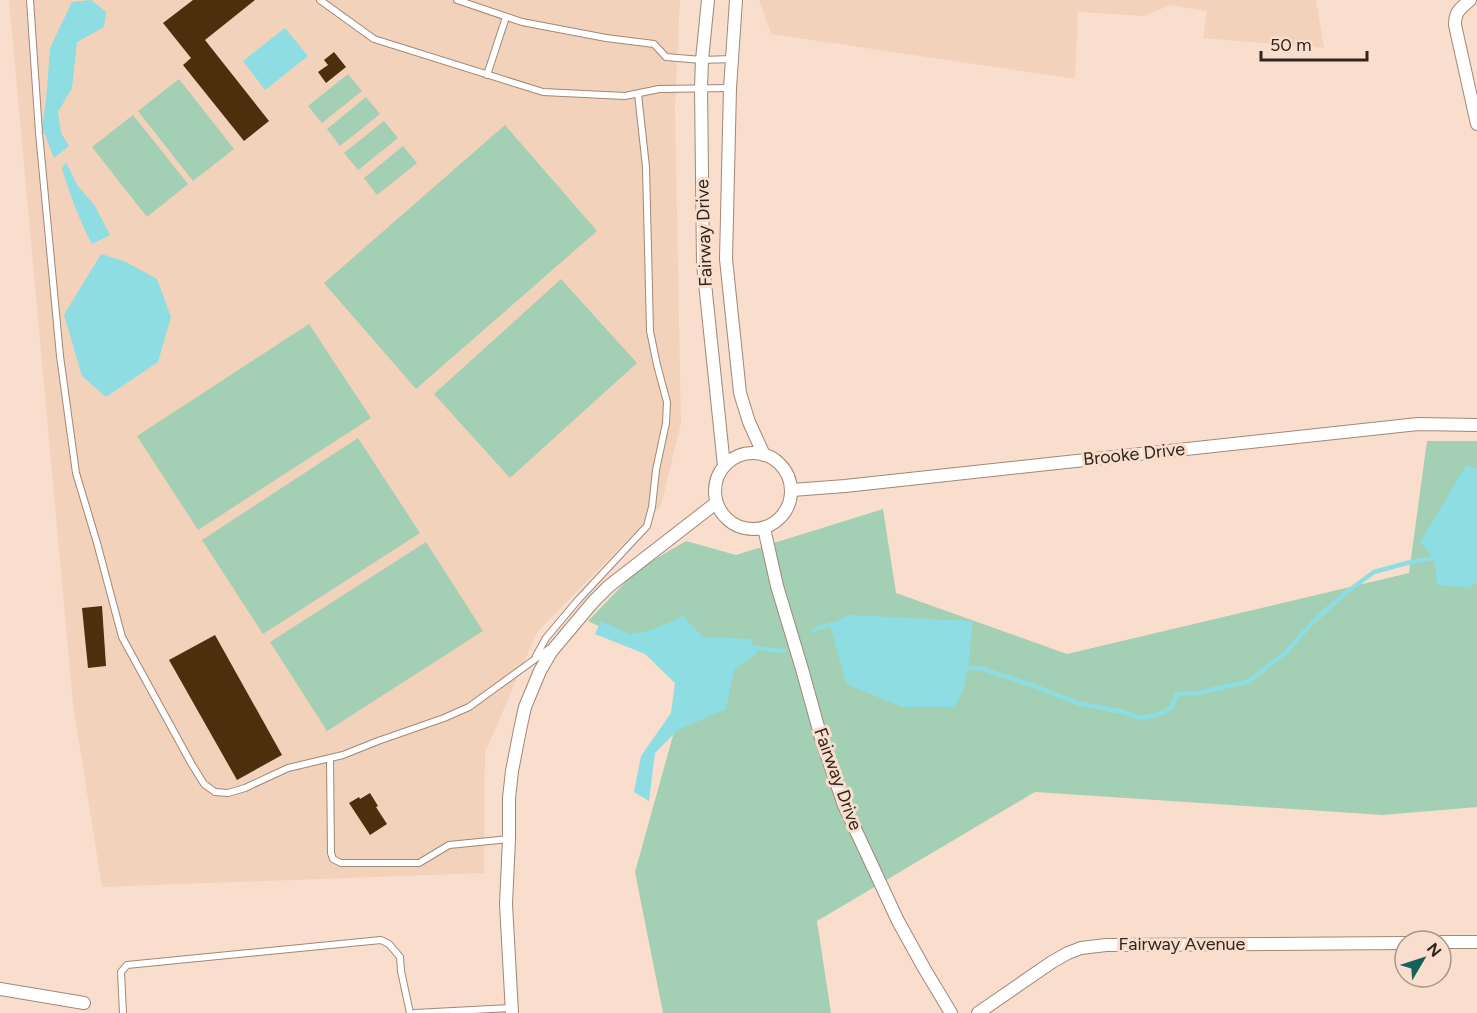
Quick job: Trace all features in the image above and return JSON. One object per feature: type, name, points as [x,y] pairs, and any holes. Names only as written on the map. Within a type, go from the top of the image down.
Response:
[{"type":"street","name":"Fairway Drive","points":[[708,0],[701,87],[703,264],[724,466]]},
{"type":"street","name":"Fairway Drive","points":[[736,0],[731,59],[726,259],[740,393],[749,422],[764,455]]},
{"type":"street","points":[[1470,0],[1455,16],[1455,25],[1477,124]]},
{"type":"street","name":"Brooke Drive","points":[[792,490],[1418,424],[1477,425]]},
{"type":"street","points":[[742,454],[764,455],[774,460],[788,476],[792,490],[785,513],[776,522],[754,530],[735,526],[727,520],[720,512],[714,493],[718,474],[724,466],[742,454]]},
{"type":"street","points":[[512,1010],[506,904],[510,838],[509,798],[525,707],[540,671],[551,652],[593,602],[609,586],[716,503]]},
{"type":"street","name":"Fairway Drive","points":[[764,528],[777,586],[822,741],[844,806],[898,921],[951,1013]]},
{"type":"street","name":"Fairway Avenue","points":[[978,1013],[1052,962],[1081,948],[1106,945],[1393,942]]},
{"type":"street","points":[[1453,942],[1477,942]]},
{"type":"street","points":[[0,989],[84,1003]]},
{"type":"lane","points":[[30,0],[39,133],[60,356],[76,473],[122,637],[190,763],[204,784],[215,792],[228,793],[245,788],[288,768],[344,755],[469,707],[559,641]]},
{"type":"lane","points":[[320,0],[374,39],[543,92],[625,96],[659,89],[730,88]]},
{"type":"lane","points":[[457,0],[522,22],[606,38],[654,44],[666,57],[702,60],[731,59]]},
{"type":"lane","points":[[488,75],[506,16]]},
{"type":"lane","points":[[533,661],[546,638],[578,600],[647,526],[652,507],[666,423],[666,402],[650,331],[646,167],[638,93]]},
{"type":"lane","points":[[330,759],[331,853],[333,859],[340,863],[419,863],[449,845],[510,838]]},
{"type":"lane","points":[[123,1013],[121,972],[127,965],[381,940],[400,957],[410,1013]]},
{"type":"lane","points":[[415,1013],[512,1010]]},
{"type":"shaded area","points":[[9,0],[680,0],[675,108],[681,423],[661,506],[537,632],[485,753],[484,873],[102,887],[73,704]]},
{"type":"shaded area","points":[[759,0],[1316,0],[1324,48],[1203,38],[1207,11],[1171,5],[1144,16],[1078,12],[1075,79],[771,34]]},
{"type":"green space","points":[[348,74],[362,91],[322,123],[308,106]]},
{"type":"green space","points":[[179,79],[234,149],[193,181],[138,111]]},
{"type":"green space","points":[[366,97],[380,114],[340,146],[327,129]]},
{"type":"green space","points":[[133,115],[188,184],[147,217],[92,147]]},
{"type":"green space","points":[[384,121],[398,138],[358,170],[344,153]]},
{"type":"green space","points":[[505,125],[597,231],[416,389],[324,283]]},
{"type":"green space","points":[[403,146],[417,163],[377,195],[364,178]]},
{"type":"green space","points":[[561,279],[637,363],[510,478],[434,394]]},
{"type":"green space","points":[[309,324],[371,418],[198,530],[137,436]]},
{"type":"green space","points":[[358,438],[420,533],[263,634],[202,540]]},
{"type":"green space","points":[[1427,441],[1477,441],[1477,807],[1383,815],[1035,792],[817,921],[831,1013],[663,1013],[635,872],[684,696],[669,660],[588,621],[638,569],[686,541],[736,555],[883,509],[896,593],[1067,654],[1409,573]]},
{"type":"green space","points":[[426,542],[483,631],[327,731],[270,642]]},
{"type":"water","points":[[91,0],[106,12],[104,27],[77,42],[72,88],[58,112],[61,133],[69,146],[54,158],[42,127],[50,48],[72,2]]},
{"type":"water","points":[[285,28],[308,56],[265,90],[243,61]]},
{"type":"water","points":[[66,162],[77,185],[95,206],[110,235],[92,244],[79,217],[62,169]]},
{"type":"water","points":[[101,254],[124,261],[157,279],[171,317],[158,362],[106,397],[82,376],[64,315]]},
{"type":"water","points":[[1466,465],[1477,468],[1477,583],[1468,588],[1437,585],[1434,558],[1420,542]]},
{"type":"water","points":[[848,615],[973,621],[964,688],[955,707],[902,707],[846,684],[830,624]]},
{"type":"water","points":[[683,616],[703,637],[750,639],[757,653],[734,670],[726,709],[678,730],[655,753],[649,801],[634,792],[641,756],[671,713],[675,683],[645,654],[595,634],[601,621],[630,634],[652,630]]},
{"type":"building","points":[[193,0],[255,0],[205,40],[269,121],[244,141],[183,65],[191,58],[163,23]]},
{"type":"building","points":[[334,52],[346,67],[326,83],[318,72],[328,65],[324,60]]},
{"type":"building","points":[[102,606],[106,666],[88,668],[82,608]]},
{"type":"building","points":[[215,635],[282,755],[237,780],[169,660]]},
{"type":"building","points":[[370,793],[387,824],[370,835],[349,803]]},
{"type":"waterway","points":[[965,667],[983,669],[1077,703],[1123,712],[1140,718],[1157,715],[1171,708],[1177,694],[1200,693],[1248,682],[1286,652],[1312,623],[1344,594],[1374,572],[1434,558],[1438,555]]},
{"type":"waterway","points":[[813,630],[830,624],[834,629]]},
{"type":"waterway","points":[[749,650],[755,648],[784,651]]}]
